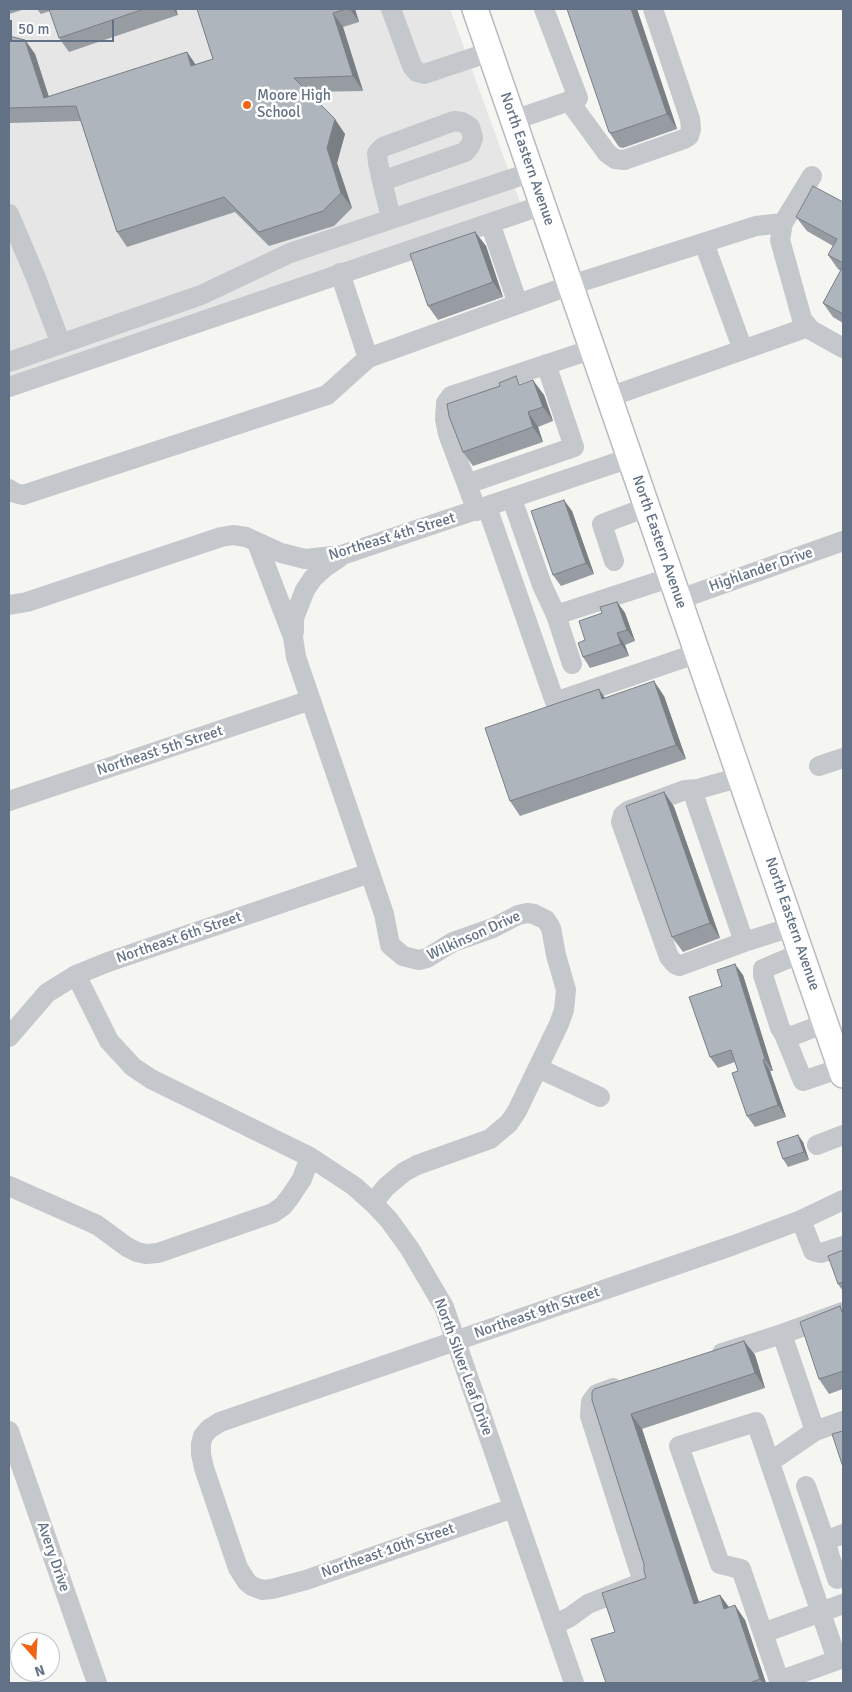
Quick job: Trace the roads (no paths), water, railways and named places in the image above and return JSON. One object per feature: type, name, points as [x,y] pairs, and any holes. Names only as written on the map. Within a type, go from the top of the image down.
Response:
[{"type":"main road","name":"North Eastern Avenue","points":[[475,9],[842,1071]]},
{"type":"street","points":[[392,9],[412,66],[417,72],[424,74],[490,52]]},
{"type":"street","points":[[514,120],[578,98],[544,9]]},
{"type":"street","points":[[569,101],[607,153],[615,159],[624,160],[689,136],[691,129],[690,119],[653,9]]},
{"type":"street","points":[[9,362],[201,295],[290,253],[532,172]]},
{"type":"street","points":[[812,176],[784,223],[780,240],[802,319],[811,330],[843,348]]},
{"type":"street","points":[[382,180],[391,218]]},
{"type":"street","points":[[9,387],[543,205]]},
{"type":"street","points":[[9,214],[61,344]]},
{"type":"street","points":[[490,223],[518,304]]},
{"type":"street","points":[[9,489],[15,494],[23,495],[327,395],[368,358],[571,285],[756,226],[784,223]]},
{"type":"street","points":[[704,243],[743,350]]},
{"type":"street","points":[[340,273],[368,358]]},
{"type":"street","points":[[609,397],[808,327]]},
{"type":"street","points":[[592,349],[451,396],[446,403],[445,419],[448,434],[467,484],[482,509],[555,702],[698,654]]},
{"type":"street","points":[[467,484],[574,447],[546,364]]},
{"type":"street","name":"Northeast 4th Street","points":[[9,605],[27,602],[221,537],[233,535],[246,537],[281,553],[305,559],[342,556],[630,458]]},
{"type":"street","points":[[512,499],[542,585],[556,615],[572,664]]},
{"type":"street","points":[[614,561],[602,524],[647,507]]},
{"type":"street","name":"Highlander Drive","points":[[556,615],[676,588],[843,541]]},
{"type":"street","name":"Wilkinson Drive","points":[[257,543],[293,637],[296,657],[384,914],[390,946],[403,956],[420,960],[427,958],[453,942],[493,928],[518,914],[534,914],[546,920],[551,928],[566,990],[566,1001],[559,1024],[517,1112],[509,1123],[490,1139],[417,1165],[404,1172],[386,1187],[373,1203]]},
{"type":"street","points":[[293,637],[294,618],[305,590],[313,578],[342,556]]},
{"type":"street","name":"Northeast 5th Street","points":[[9,801],[311,700]]},
{"type":"street","points":[[819,766],[843,758]]},
{"type":"street","points":[[741,777],[692,790],[685,790],[628,811],[623,815],[621,822],[669,957],[680,966],[744,942],[792,927]]},
{"type":"street","points":[[692,790],[744,942]]},
{"type":"street","name":"Northeast 6th Street","points":[[9,1037],[47,993],[76,975],[117,959],[370,874]]},
{"type":"street","points":[[801,953],[763,969],[763,975],[780,1028],[803,1081],[842,1071]]},
{"type":"street","name":"North Silver Leaf Drive","points":[[76,975],[109,1041],[120,1055],[141,1073],[164,1086],[310,1156],[354,1186],[373,1203],[394,1228],[424,1270],[444,1307],[456,1340],[574,1683]]},
{"type":"street","points":[[784,1034],[792,1036],[826,1024]]},
{"type":"street","points":[[538,1068],[600,1097]]},
{"type":"street","points":[[817,1145],[843,1136]]},
{"type":"street","points":[[9,1186],[97,1225],[137,1252],[158,1254],[273,1213],[290,1197],[302,1179],[310,1156]]},
{"type":"street","name":"Northeast 9th Street","points":[[262,1590],[247,1582],[238,1568],[204,1468],[201,1454],[203,1436],[209,1429],[220,1422],[734,1245],[801,1220],[843,1200]]},
{"type":"street","points":[[801,1220],[814,1250],[821,1254],[843,1246]]},
{"type":"street","points":[[701,1360],[843,1312]]},
{"type":"street","points":[[782,1334],[815,1431]]},
{"type":"street","points":[[554,1624],[570,1617],[588,1604],[643,1582],[590,1416],[591,1402],[597,1394],[635,1381]]},
{"type":"street","points":[[770,1462],[815,1431],[843,1421]]},
{"type":"street","points":[[756,1422],[770,1462],[821,1612],[840,1659],[779,1682],[741,1569],[720,1564],[679,1446],[756,1422]]},
{"type":"street","name":"Avery Drive","points":[[9,1431],[97,1683]]},
{"type":"street","points":[[806,1486],[837,1579],[843,1577]]},
{"type":"street","name":"Northeast 10th Street","points":[[262,1590],[306,1580],[513,1508]]},
{"type":"street","points":[[824,1541],[843,1534]]},
{"type":"street","points":[[763,1633],[843,1604]]},
{"type":"place","name":"Moore High School","points":[[247,105]]}]
